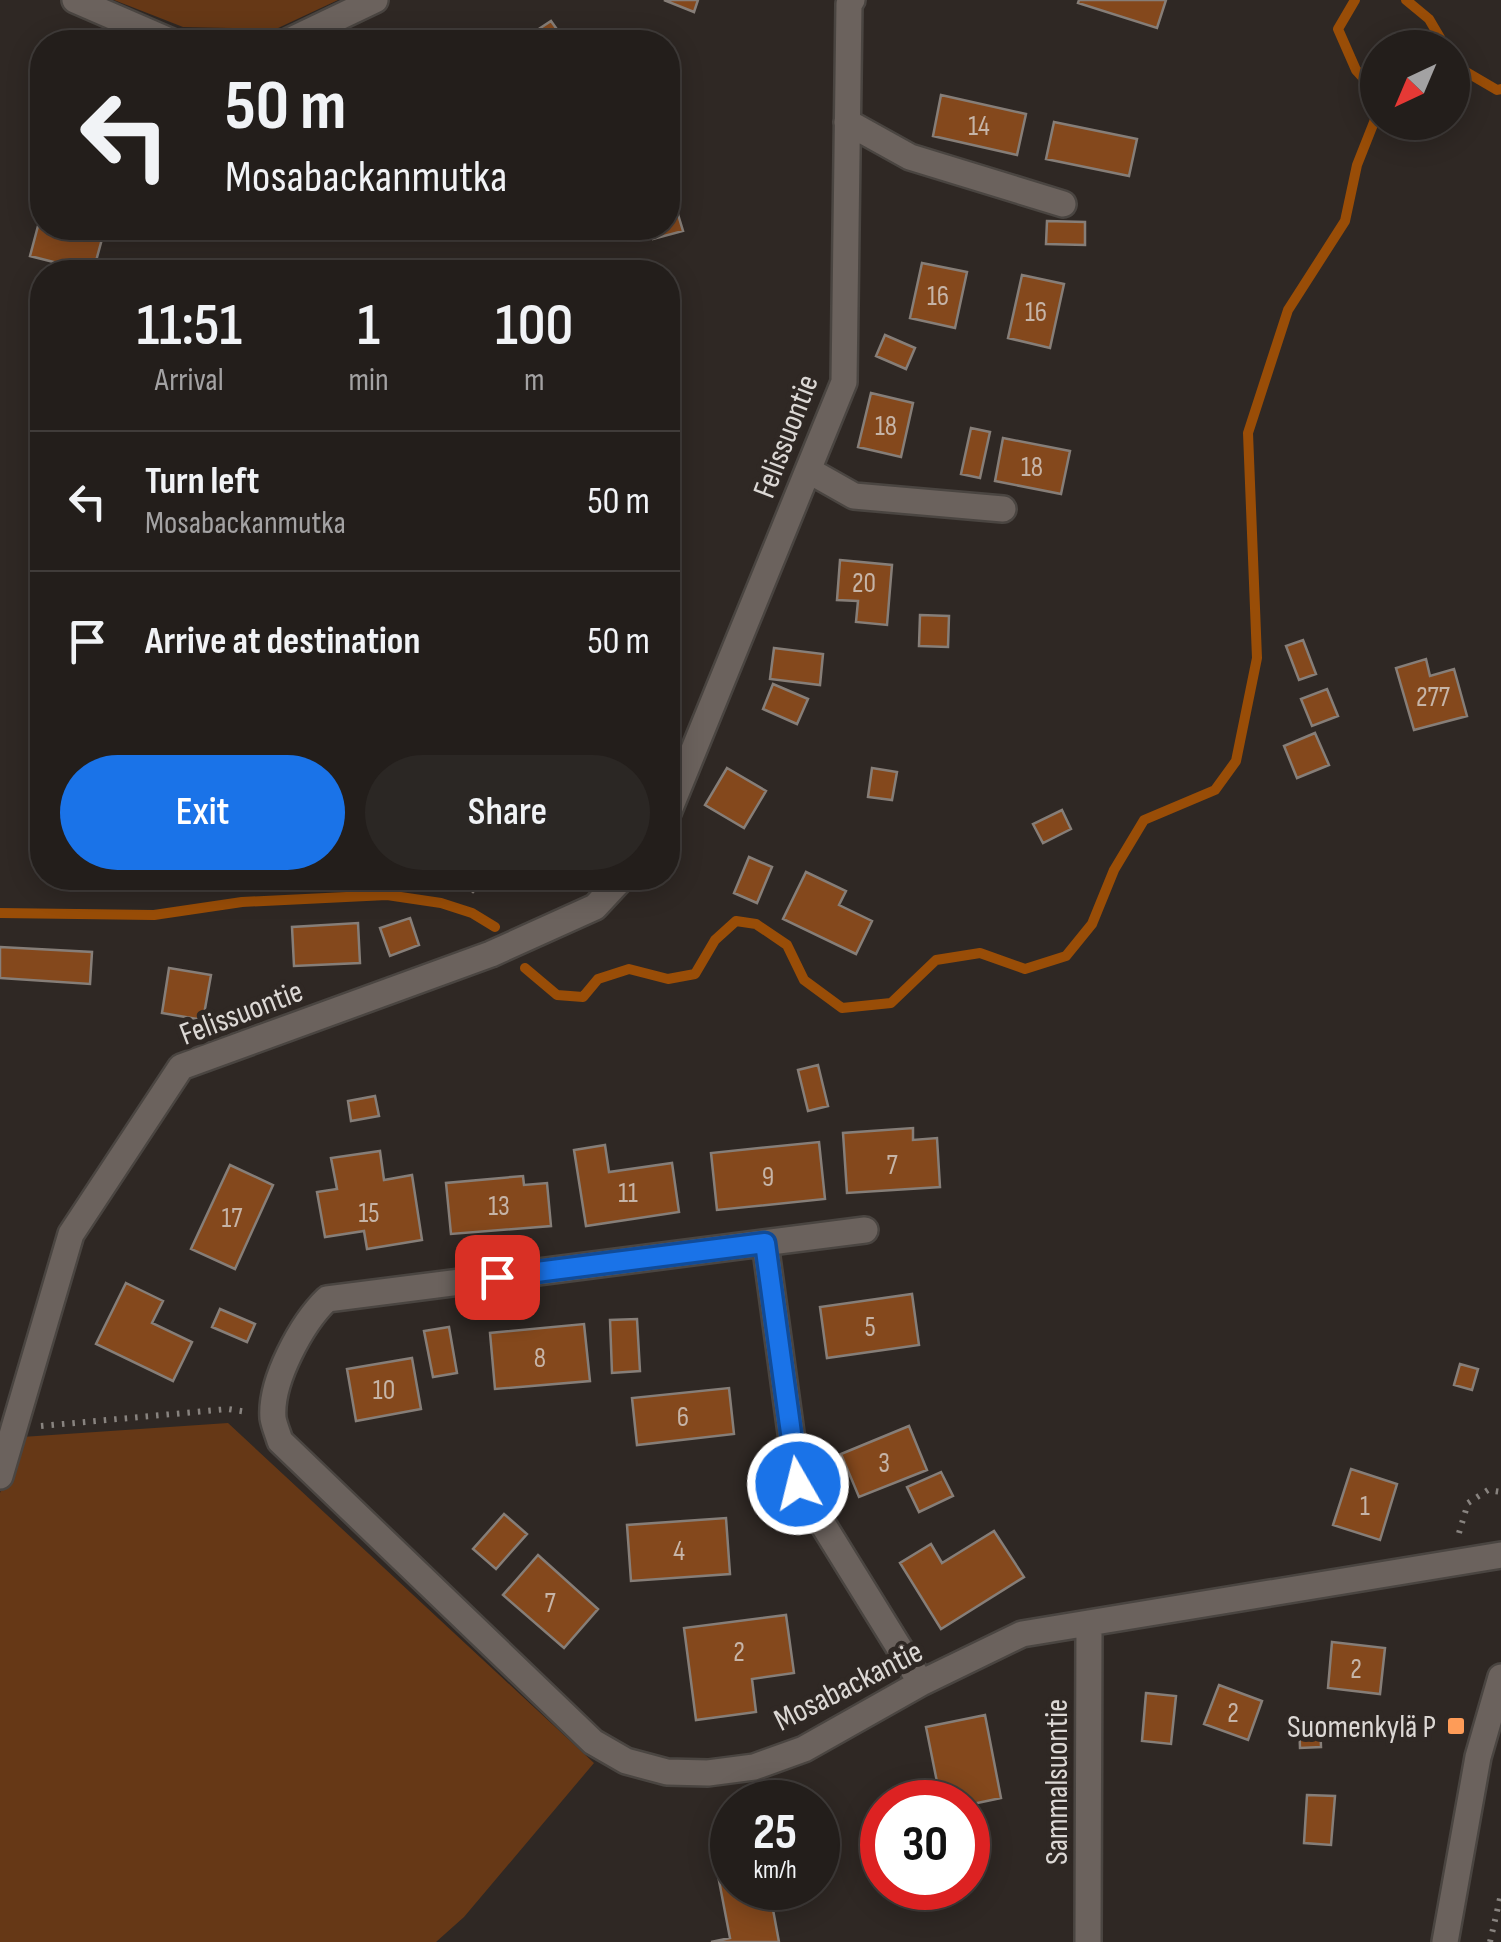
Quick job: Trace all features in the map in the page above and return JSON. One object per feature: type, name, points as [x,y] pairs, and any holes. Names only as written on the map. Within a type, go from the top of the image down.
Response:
[{"type":"street","points":[[75,0],[144,30]]},
{"type":"street","points":[[312,30],[375,0]]},
{"type":"street","name":"Felissuontie","points":[[680,784],[844,382],[848,4],[852,0]]},
{"type":"street","points":[[847,122],[910,158],[1063,204]]},
{"type":"street","points":[[808,470],[854,496],[1003,510]]},
{"type":"street","name":"Felissuontie","points":[[0,1476],[71,1234],[181,1067],[490,954],[595,907],[611,890]]},
{"type":"street","points":[[276,1429],[282,1375],[308,1318],[327,1298],[865,1230]]},
{"type":"street","points":[[765,1243],[798,1484],[920,1683]]},
{"type":"street","name":"Mosabackantie","points":[[276,1429],[593,1742],[626,1761],[667,1772],[754,1767],[804,1748],[920,1683],[1022,1634],[1501,1555]]},
{"type":"street","name":"Sammalsuontie","points":[[1088,1942],[1089,1623]]},
{"type":"street","points":[[1445,1942],[1478,1757],[1501,1676]]},
{"type":"path","points":[[14,1428],[228,1408],[276,1429]]},
{"type":"path","points":[[1450,1563],[1468,1503],[1488,1490],[1501,1492]]},
{"type":"path","points":[[1490,1942],[1501,1894]]},
{"type":"shaded area","points":[[114,0],[338,0],[276,29],[183,27]]},
{"type":"shaded area","points":[[228,1423],[594,1763],[464,1917],[436,1942],[0,1942],[0,1493],[22,1437]]},
{"type":"building","points":[[664,0],[698,0],[694,12]]},
{"type":"building","points":[[1166,0],[1157,28],[1078,3]]},
{"type":"building","points":[[551,21],[557,30],[537,30]]},
{"type":"building","points":[[941,95],[1026,114],[1017,155],[933,136]]},
{"type":"building","points":[[1054,122],[1137,139],[1129,176],[1046,159]]},
{"type":"building","points":[[1047,221],[1085,222],[1085,245],[1046,244]]},
{"type":"building","points":[[34,240],[102,240],[96,260],[46,260],[30,256]]},
{"type":"building","points":[[922,263],[967,272],[955,328],[910,318]]},
{"type":"building","points":[[1022,275],[1064,284],[1050,348],[1008,338]]},
{"type":"building","points":[[885,335],[915,348],[906,369],[876,356]]},
{"type":"building","points":[[871,393],[913,403],[901,457],[858,447]]},
{"type":"building","points":[[971,428],[990,432],[980,478],[961,474]]},
{"type":"building","points":[[1003,438],[1070,451],[1061,494],[995,481]]},
{"type":"building","points":[[840,560],[892,565],[887,625],[856,622],[858,601],[837,600]]},
{"type":"building","points":[[920,615],[949,616],[948,647],[919,646]]},
{"type":"building","points":[[1303,640],[1316,674],[1299,680],[1286,646]]},
{"type":"building","points":[[774,648],[823,654],[820,685],[770,679]]},
{"type":"building","points":[[1426,659],[1430,676],[1454,669],[1467,716],[1414,730],[1396,668]]},
{"type":"building","points":[[773,684],[808,699],[797,724],[763,709]]},
{"type":"building","points":[[1327,689],[1338,716],[1312,726],[1301,699]]},
{"type":"building","points":[[1315,733],[1329,765],[1297,778],[1284,746]]},
{"type":"building","points":[[727,768],[766,791],[744,828],[705,805]]},
{"type":"building","points":[[872,768],[897,772],[892,800],[868,797]]},
{"type":"building","points":[[1062,810],[1071,829],[1043,843],[1033,824]]},
{"type":"building","points":[[749,857],[772,867],[757,903],[734,893]]},
{"type":"building","points":[[806,872],[846,891],[839,905],[872,921],[856,954],[783,919]]},
{"type":"building","points":[[410,918],[419,945],[390,956],[380,928]]},
{"type":"building","points":[[358,923],[360,963],[294,966],[292,927]]},
{"type":"building","points":[[0,947],[92,952],[90,984],[0,978]]},
{"type":"building","points":[[169,968],[211,975],[203,1020],[162,1013]]},
{"type":"building","points":[[818,1065],[828,1106],[808,1111],[798,1070]]},
{"type":"building","points":[[375,1096],[379,1116],[351,1121],[348,1101]]},
{"type":"building","points":[[913,1128],[913,1140],[937,1138],[940,1187],[847,1193],[843,1133]]},
{"type":"building","points":[[819,1142],[825,1199],[717,1210],[711,1153]]},
{"type":"building","points":[[605,1145],[609,1172],[672,1163],[679,1212],[586,1226],[574,1150]]},
{"type":"building","points":[[380,1151],[384,1180],[412,1175],[422,1240],[367,1249],[364,1231],[325,1237],[317,1192],[337,1189],[331,1158]]},
{"type":"building","points":[[230,1165],[273,1185],[235,1269],[191,1249]]},
{"type":"building","points":[[523,1176],[524,1185],[547,1183],[551,1226],[451,1234],[446,1183]]},
{"type":"building","points":[[126,1283],[163,1301],[152,1323],[192,1342],[173,1381],[96,1344]]},
{"type":"building","points":[[912,1294],[919,1345],[827,1358],[820,1307]]},
{"type":"building","points":[[220,1309],[255,1324],[247,1342],[212,1327]]},
{"type":"building","points":[[637,1319],[640,1371],[612,1373],[610,1320]]},
{"type":"building","points":[[584,1324],[590,1381],[495,1389],[490,1333]]},
{"type":"building","points":[[449,1327],[457,1373],[433,1377],[424,1331]]},
{"type":"building","points":[[412,1358],[421,1409],[356,1421],[347,1369]]},
{"type":"building","points":[[1460,1364],[1478,1369],[1472,1390],[1454,1385]]},
{"type":"building","points":[[729,1388],[734,1434],[637,1445],[632,1398]]},
{"type":"building","points":[[909,1426],[927,1470],[859,1497],[841,1454]]},
{"type":"building","points":[[1351,1469],[1397,1484],[1380,1540],[1333,1525]]},
{"type":"building","points":[[941,1472],[953,1496],[919,1512],[907,1487]]},
{"type":"building","points":[[504,1514],[527,1534],[496,1569],[473,1549]]},
{"type":"building","points":[[726,1518],[730,1574],[631,1581],[627,1525]]},
{"type":"building","points":[[994,1531],[1024,1577],[941,1629],[900,1563],[931,1544],[942,1563]]},
{"type":"building","points":[[538,1555],[598,1609],[564,1648],[503,1595]]},
{"type":"building","points":[[786,1615],[794,1673],[752,1679],[756,1712],[696,1720],[684,1628]]},
{"type":"building","points":[[1332,1642],[1385,1648],[1380,1694],[1328,1688]]},
{"type":"building","points":[[1219,1685],[1262,1701],[1248,1740],[1204,1724]]},
{"type":"building","points":[[1146,1693],[1176,1696],[1171,1744],[1142,1741]]},
{"type":"building","points":[[985,1715],[1001,1798],[990,1800],[990,1780],[937,1780],[926,1727]]},
{"type":"building","points":[[1299,1721],[1320,1721],[1321,1747],[1300,1748]]},
{"type":"building","points":[[1307,1795],[1335,1796],[1331,1845],[1304,1843]]},
{"type":"building","points":[[725,1910],[773,1910],[779,1942],[711,1942],[730,1938]]},
{"type":"waterway","points":[[1355,0],[1338,29],[1360,74]]},
{"type":"waterway","points":[[1406,0],[1429,19],[1435,30]]},
{"type":"waterway","points":[[1470,74],[1501,89]]},
{"type":"waterway","points":[[525,968],[557,995],[583,997],[598,979],[629,969],[668,979],[695,974],[715,940],[736,921],[756,924],[787,945],[804,980],[842,1008],[891,1003],[936,960],[980,953],[1025,969],[1066,956],[1092,924],[1114,870],[1144,820],[1215,790],[1236,761],[1257,658],[1248,433],[1288,310],[1345,221],[1357,165],[1367,140]]},
{"type":"waterway","points":[[0,913],[154,915],[242,902],[387,895],[441,903],[472,913],[495,927]]},
{"type":"place","name":"Suomenkylä P","points":[[1456,1726]]},
{"type":"route","points":[[497,1277],[765,1243],[798,1484]]}]
